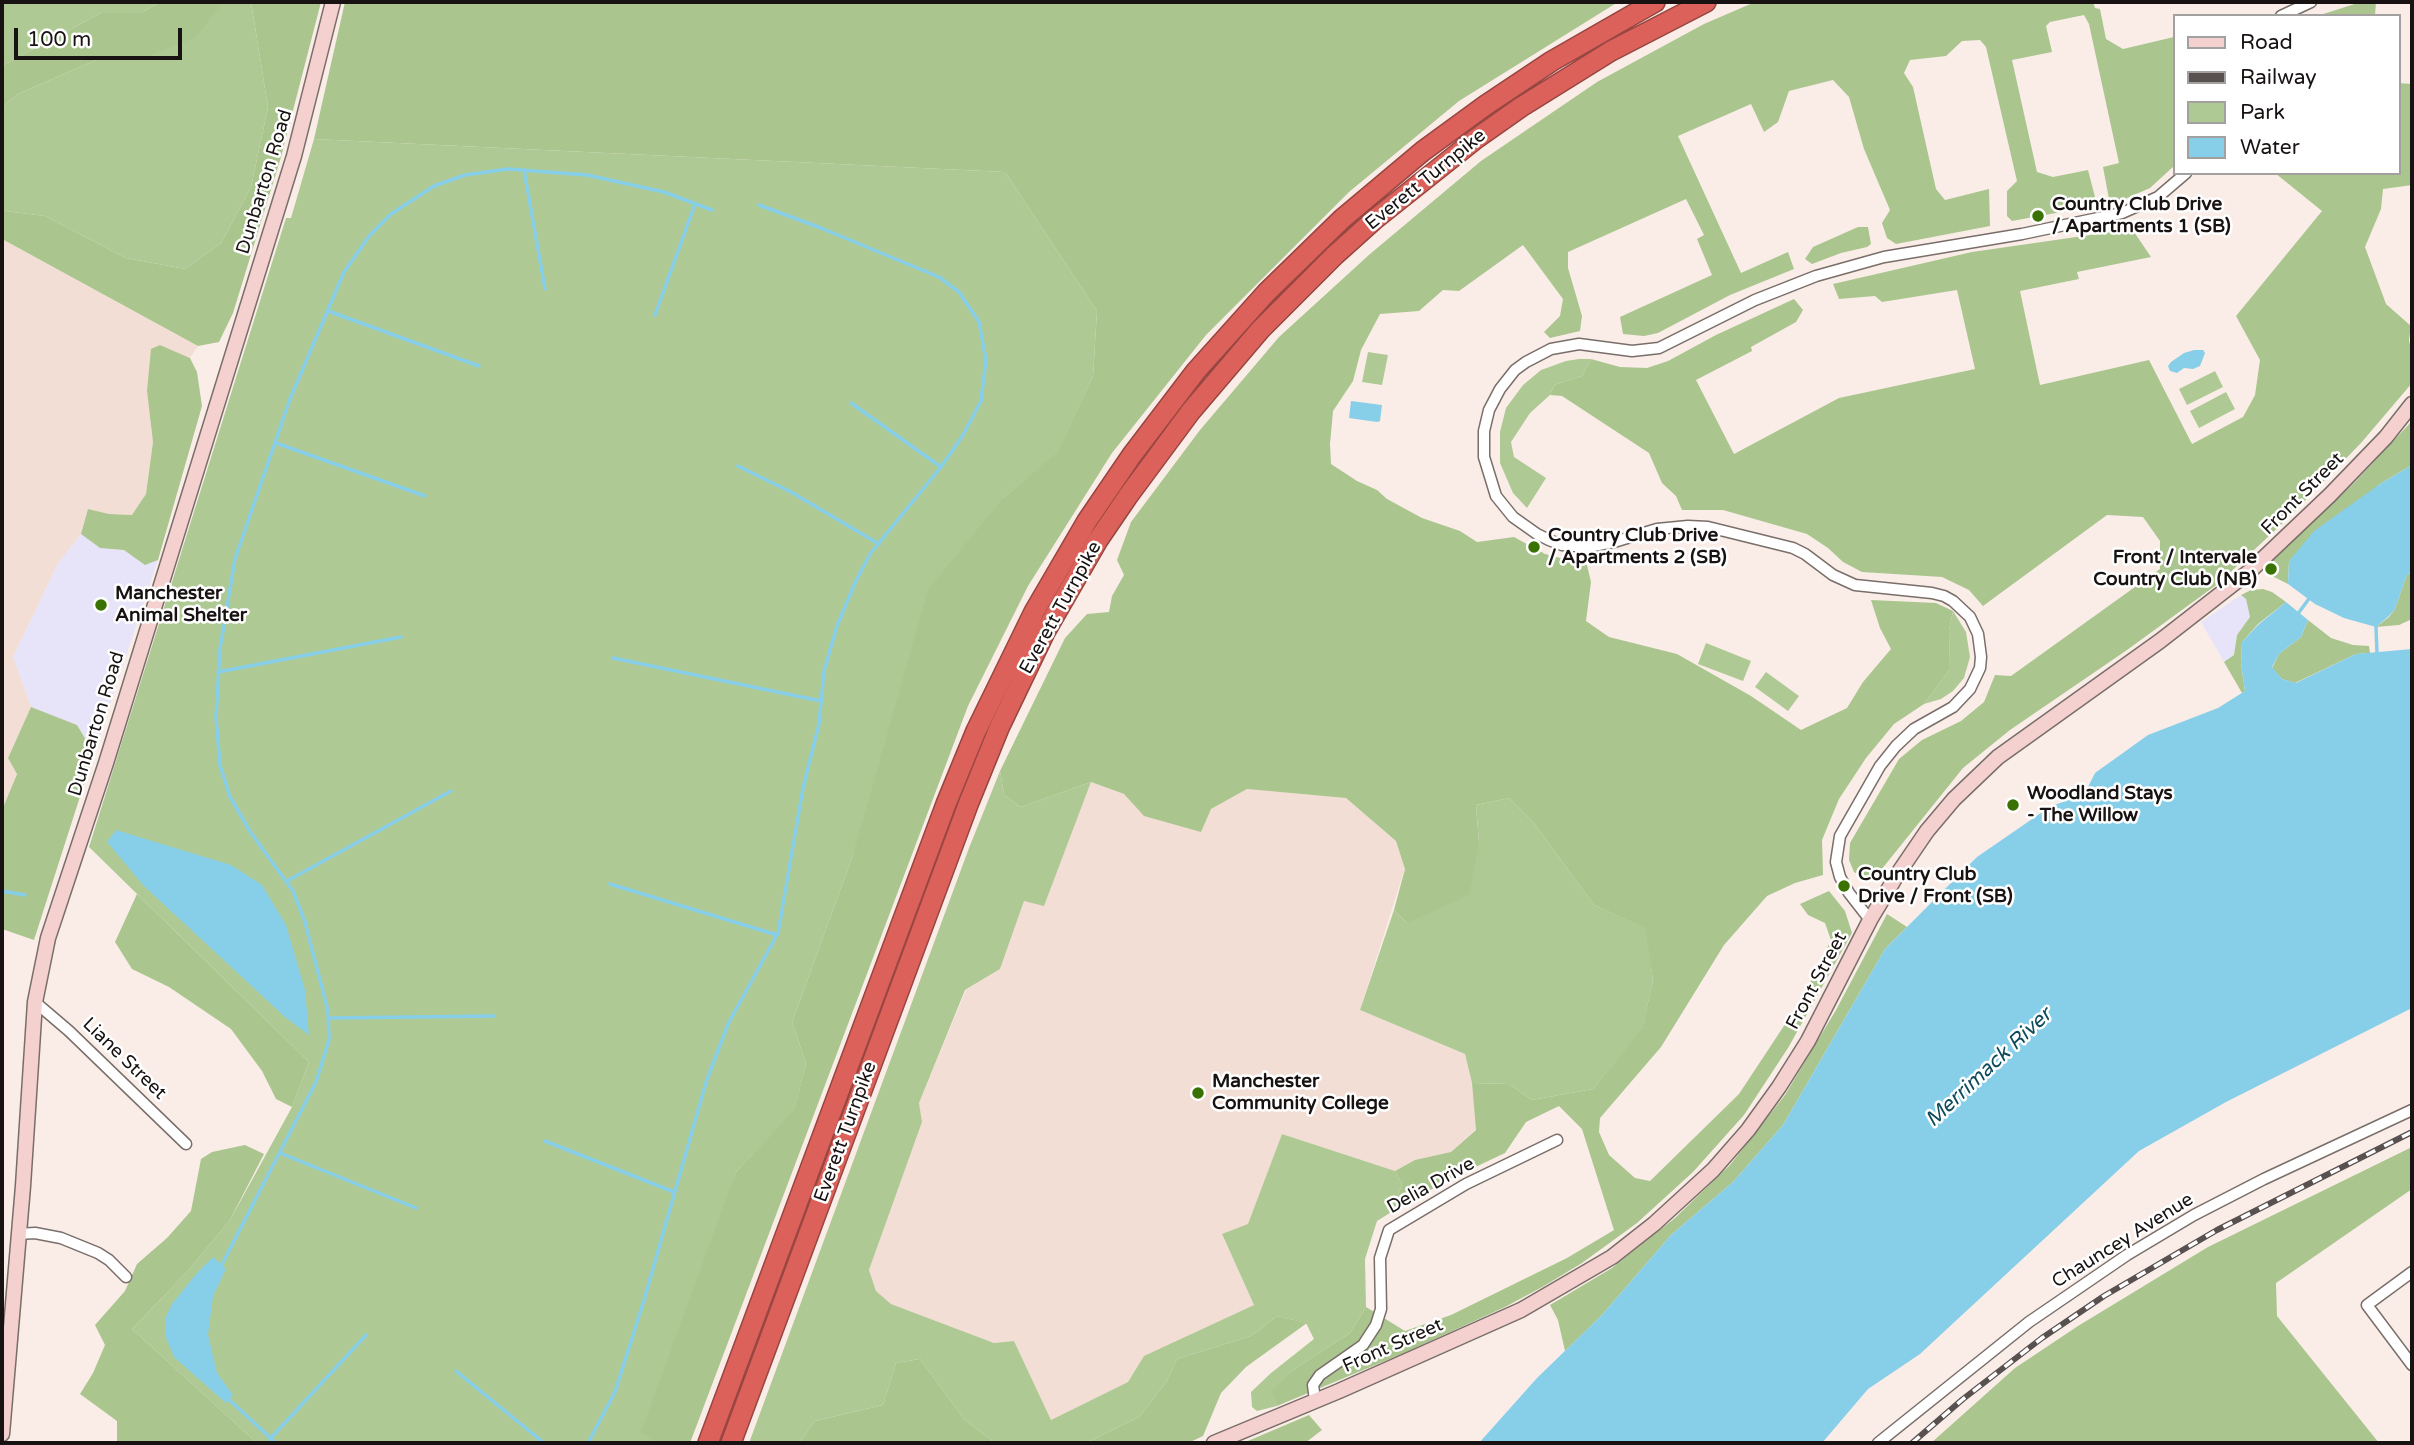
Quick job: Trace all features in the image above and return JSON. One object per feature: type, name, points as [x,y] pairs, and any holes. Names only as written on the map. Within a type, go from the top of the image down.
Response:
[{"type":"highway","name":"Everett Turnpike","points":[[708,1443],[946,804],[976,731],[1034,612],[1087,521],[1140,444],[1196,371],[1266,293],[1342,219],[1423,151],[1486,105],[1552,61],[1655,2]]},
{"type":"highway","name":"Everett Turnpike","points":[[731,1443],[999,728],[1052,620],[1091,551],[1159,453],[1225,370],[1297,292],[1374,220],[1477,138],[1521,107],[1611,51],[1706,2]]},
{"type":"main road","name":"Dunbarton Road","points":[[2,1434],[35,1002],[48,938],[106,763],[294,156],[333,2]]},
{"type":"main road","name":"Front Street","points":[[1214,1443],[1521,1310],[1612,1257],[1664,1215],[1713,1170],[1779,1087],[1808,1041],[1897,875],[1927,831],[1980,772],[2160,642],[2250,571],[2330,495],[2386,437],[2412,404]]},
{"type":"street","points":[[2285,14],[2311,2]]},
{"type":"street","points":[[1871,920],[1840,877],[1836,862],[1840,836],[1880,766],[1896,746],[1914,729],[1962,698],[1977,678],[1980,645],[1970,617],[1944,596],[1855,585],[1833,575],[1793,548],[1708,527],[1657,529],[1588,547],[1562,545],[1549,540],[1513,517],[1496,496],[1484,457],[1484,431],[1489,410],[1500,389],[1515,370],[1550,349],[1579,344],[1632,351],[1659,348],[1755,300],[1816,276],[1884,257],[2022,234],[2122,213],[2158,197],[2184,175]]},
{"type":"street","name":"Liane Street","points":[[35,1002],[69,1031],[186,1144]]},
{"type":"street","name":"Chauncey Avenue","points":[[1878,1443],[2029,1322],[2127,1255],[2194,1215],[2264,1179],[2412,1110]]},
{"type":"street","name":"Delia Drive","points":[[1315,1400],[1313,1385],[1320,1375],[1363,1345],[1376,1325],[1381,1309],[1380,1258],[1389,1230],[1466,1184],[1557,1140]]},
{"type":"street","points":[[18,1234],[35,1233],[61,1238],[109,1260],[126,1277]]},
{"type":"street","points":[[2412,1272],[2367,1305],[2412,1365]]},
{"type":"shaded area","points":[[2,239],[198,346],[190,358],[160,345],[147,391],[153,442],[146,494],[133,515],[109,514],[88,509],[81,534],[58,563],[13,657],[31,707],[8,758],[17,773],[2,810]]},
{"type":"shaded area","points":[[81,534],[100,548],[124,550],[145,564],[158,560],[94,753],[77,725],[31,707],[13,657],[58,563]]},
{"type":"shaded area","points":[[2241,595],[2246,599],[2250,617],[2237,635],[2234,655],[2224,662],[2201,622]]},
{"type":"shaded area","name":"Manchester Community College","points":[[1091,782],[1124,794],[1144,816],[1211,809],[1247,789],[1346,798],[1396,841],[1405,868],[1360,1010],[1465,1054],[1472,1083],[1476,1129],[1451,1152],[1415,1160],[1395,1171],[1282,1134],[1248,1225],[1222,1235],[1254,1305],[1145,1356],[1128,1382],[1051,1420],[1014,1341],[994,1343],[891,1304],[876,1291],[869,1270],[922,1122],[919,1103],[966,990],[1000,969],[1024,901],[1044,905]]},
{"type":"green space","points":[[2,2],[161,2],[140,13],[101,13],[2,66]]},
{"type":"green space","points":[[161,2],[223,2],[196,37],[146,57],[96,60],[18,94],[2,107],[2,66],[101,13],[140,13]]},
{"type":"green space","points":[[223,2],[251,2],[268,107],[251,187],[221,243],[185,269],[126,258],[45,216],[5,211],[2,207],[2,107],[18,94],[96,60],[146,57]]},
{"type":"green space","points":[[251,2],[321,2],[281,157],[233,313],[219,342],[198,346],[2,239],[2,207],[5,211],[45,216],[126,258],[185,269],[221,243],[251,187],[268,107]]},
{"type":"green space","points":[[345,2],[1618,2],[1459,101],[1349,192],[1206,335],[1112,453],[1028,586],[968,706],[690,1443],[653,1443],[653,1440],[641,1432],[736,1172],[794,1110],[806,1063],[792,1022],[853,855],[928,590],[1004,497],[1057,453],[1093,376],[1097,311],[1005,172],[314,139]]},
{"type":"green space","points":[[1755,2],[2093,2],[2095,8],[2100,9],[2106,39],[2123,49],[2172,37],[2172,168],[2150,188],[2118,202],[2109,199],[2103,167],[2119,163],[2089,24],[2084,15],[2050,22],[2046,26],[2052,52],[2012,60],[2037,172],[2053,177],[2088,170],[2095,197],[2094,206],[2012,221],[2007,216],[2007,191],[2017,181],[1986,47],[1980,40],[1962,41],[1946,56],[1910,60],[1904,73],[1913,87],[1936,189],[1945,200],[1989,189],[1990,226],[1896,244],[1887,238],[1882,223],[1890,210],[1864,149],[1849,97],[1833,80],[1789,91],[1778,122],[1764,132],[1751,104],[1678,136],[1741,273],[1788,252],[1794,269],[1730,295],[1658,333],[1644,336],[1623,334],[1620,317],[1712,275],[1697,239],[1704,235],[1686,199],[1568,252],[1568,268],[1582,316],[1580,331],[1550,338],[1544,332],[1560,316],[1563,299],[1523,245],[1459,291],[1443,290],[1419,311],[1380,314],[1361,350],[1353,381],[1333,411],[1331,464],[1357,481],[1422,518],[1460,531],[1477,542],[1514,537],[1545,554],[1587,565],[1591,582],[1586,621],[1609,637],[1677,654],[1751,696],[1801,730],[1847,708],[1863,682],[1891,649],[1880,628],[1871,600],[1936,603],[1953,611],[1949,630],[1950,669],[1924,704],[1894,724],[1866,758],[1839,799],[1822,840],[1823,875],[1795,883],[1767,896],[1724,945],[1661,1047],[1600,1118],[1599,1132],[1609,1155],[1635,1178],[1650,1181],[1739,1094],[1803,997],[1831,940],[1825,923],[1808,915],[1800,904],[1829,891],[1845,911],[1852,933],[1788,1048],[1744,1115],[1693,1172],[1637,1223],[1582,1263],[1544,1286],[1505,1307],[1404,1353],[1277,1406],[1272,1391],[1290,1372],[1350,1333],[1366,1307],[1405,1331],[1451,1315],[1567,1258],[1614,1230],[1582,1129],[1559,1106],[1526,1122],[1505,1153],[1450,1179],[1393,1211],[1402,1184],[1395,1171],[1415,1160],[1451,1152],[1476,1130],[1472,1083],[1509,1084],[1532,1100],[1593,1089],[1642,1029],[1653,980],[1645,928],[1594,905],[1533,822],[1509,798],[1476,805],[1479,843],[1469,895],[1407,923],[1394,910],[1405,869],[1396,841],[1346,798],[1247,789],[1211,809],[1201,832],[1144,816],[1124,794],[1091,782],[1021,807],[1004,795],[1000,771],[1065,638],[1087,614],[1109,612],[1112,596],[1124,575],[1117,560],[1131,522],[1200,430],[1279,337],[1370,254],[1481,161],[1597,82],[1704,24]]},
{"type":"green space","points":[[2361,2],[2376,2],[2375,14],[2323,14]]},
{"type":"green space","points":[[2400,83],[2412,84],[2412,185],[2383,189],[2381,209],[2365,247],[2386,304],[2411,326],[2409,340],[2412,383],[2361,443],[2287,519],[2219,583],[2010,730],[1963,768],[1877,875],[1864,878],[1854,872],[1849,860],[1850,843],[1899,759],[1922,740],[1961,721],[1984,702],[1995,675],[2011,676],[2160,569],[2160,541],[2143,517],[2107,515],[1983,606],[1969,590],[1942,577],[1862,572],[1843,562],[1807,534],[1723,510],[1682,510],[1676,496],[1662,483],[1649,453],[1562,396],[1550,395],[1554,385],[1582,376],[1591,359],[1620,367],[1647,368],[1668,361],[1716,335],[1794,299],[1803,310],[1796,322],[1751,347],[1752,351],[1696,380],[1734,454],[1839,398],[1975,369],[1957,290],[1882,302],[1875,296],[1839,299],[1833,284],[1972,252],[2132,229],[2151,257],[2077,272],[2079,279],[2020,291],[2040,385],[2149,360],[2192,444],[2243,417],[2255,395],[2260,360],[2236,316],[2322,211],[2277,175],[2400,175]]},
{"type":"green space","points":[[314,139],[1005,172],[1097,311],[1093,376],[1057,454],[1004,497],[853,855],[792,1022],[806,1063],[794,1111],[736,1172],[653,1443],[257,1443],[132,1329],[185,1274],[230,1220],[292,1107],[309,1062],[89,847],[286,218],[291,218]]},
{"type":"green space","points":[[1858,227],[1868,227],[1871,244],[1867,247],[1812,264],[1805,259],[1813,247]]},
{"type":"green space","points":[[160,345],[190,358],[197,372],[202,406],[158,560],[145,565],[124,550],[100,548],[81,534],[88,509],[109,514],[132,515],[146,494],[153,442],[147,391],[151,349]]},
{"type":"green space","points":[[1368,352],[1388,355],[1382,385],[1362,382]]},
{"type":"green space","points":[[1579,359],[1591,359],[1582,376],[1554,385],[1550,395],[1530,413],[1511,442],[1514,457],[1546,478],[1527,508],[1513,493],[1500,463],[1500,432],[1506,408],[1523,385],[1541,370]]},
{"type":"green space","points":[[2215,371],[2223,387],[2187,405],[2179,389]]},
{"type":"green space","points":[[2226,392],[2235,409],[2199,428],[2190,411]]},
{"type":"green space","points":[[2412,421],[2412,465],[2380,484],[2289,561],[2288,584],[2268,574],[2265,568],[2356,481]]},
{"type":"green space","points":[[2412,570],[2412,619],[2399,625],[2376,627],[2395,609],[2406,577]]},
{"type":"green space","points":[[2263,589],[2286,602],[2258,624],[2242,642],[2241,663],[2245,691],[2242,693],[2224,662],[2234,655],[2237,635],[2250,617],[2246,599],[2241,595],[2251,590]]},
{"type":"green space","points":[[1953,611],[1966,632],[1970,657],[1964,678],[1953,691],[1941,699],[1924,704],[1950,669],[1949,630]]},
{"type":"green space","points":[[2308,620],[2331,638],[2353,645],[2369,646],[2370,653],[2356,654],[2295,683],[2282,679],[2272,668],[2279,654],[2301,637]]},
{"type":"green space","points":[[1706,643],[1751,661],[1743,681],[1698,664]]},
{"type":"green space","points":[[1766,672],[1799,696],[1788,711],[1755,687]]},
{"type":"green space","points":[[31,707],[77,725],[94,753],[34,940],[2,929],[2,810],[17,774],[8,758]]},
{"type":"green space","points":[[1000,771],[1004,795],[1021,807],[1091,782],[1044,906],[1024,901],[1000,969],[965,990],[919,1103],[922,1122],[869,1270],[876,1291],[891,1304],[994,1343],[1014,1341],[1051,1420],[1128,1382],[1144,1356],[1254,1305],[1222,1234],[1248,1224],[1282,1134],[1395,1171],[1402,1184],[1393,1211],[1377,1221],[1365,1259],[1366,1307],[1350,1333],[1290,1372],[1273,1391],[1277,1406],[1257,1411],[1252,1407],[1251,1392],[1314,1339],[1306,1323],[1277,1316],[1251,1336],[1177,1359],[1167,1381],[1139,1417],[1086,1443],[995,1443],[964,1419],[920,1359],[896,1363],[883,1405],[815,1421],[799,1443],[749,1443],[969,848]]},
{"type":"green space","points":[[1509,798],[1533,822],[1594,905],[1646,928],[1653,980],[1642,1030],[1593,1089],[1532,1100],[1509,1084],[1472,1083],[1465,1054],[1360,1010],[1394,910],[1407,923],[1479,843],[1476,805]]},
{"type":"green space","points":[[137,894],[309,1062],[292,1107],[276,1099],[262,1071],[231,1029],[169,987],[132,969],[115,942]]},
{"type":"green space","points":[[1887,914],[1907,927],[1885,949],[1783,1125],[1733,1182],[1671,1235],[1602,1315],[1565,1351],[1558,1320],[1550,1305],[1612,1268],[1675,1218],[1730,1165],[1785,1095],[1836,1010]]},
{"type":"green space","points":[[245,1145],[264,1154],[230,1220],[185,1274],[132,1329],[257,1443],[117,1443],[117,1421],[80,1394],[105,1345],[95,1325],[125,1291],[137,1264],[167,1238],[191,1211],[201,1159],[212,1152]]},
{"type":"green space","points":[[2412,1147],[2412,1189],[2276,1283],[2277,1316],[2379,1443],[1931,1443],[2015,1368],[2078,1326],[2208,1247]]},
{"type":"green space","points":[[1277,1316],[1307,1323],[1246,1367],[1221,1393],[1203,1436],[1188,1443],[1086,1443],[1139,1417],[1167,1381],[1177,1359],[1251,1336]]},
{"type":"green space","points":[[920,1359],[964,1419],[995,1443],[799,1443],[815,1421],[883,1405],[896,1363]]},
{"type":"green space","points":[[1309,1415],[1322,1430],[1305,1443],[1243,1443]]},
{"type":"water","points":[[2194,350],[2203,350],[2205,353],[2200,366],[2193,369],[2184,368],[2177,373],[2170,371],[2168,366],[2171,362]]},
{"type":"water","points":[[1351,401],[1382,405],[1380,421],[1349,418]]},
{"type":"water","points":[[2412,465],[2412,570],[2406,577],[2395,609],[2389,616],[2376,627],[2344,618],[2315,604],[2288,584],[2289,561],[2314,531],[2380,484]]},
{"type":"water","name":"Merrimack River","points":[[2286,602],[2308,620],[2301,637],[2279,654],[2272,667],[2282,679],[2296,683],[2356,654],[2412,649],[2412,1008],[2226,1102],[2139,1151],[1920,1354],[1868,1389],[1822,1443],[1479,1443],[1537,1378],[1602,1315],[1671,1235],[1733,1182],[1783,1125],[1885,949],[1977,857],[2051,806],[2069,800],[2087,789],[2095,773],[2148,735],[2218,708],[2245,691],[2241,663],[2242,642]]},
{"type":"water","points":[[116,830],[231,865],[262,885],[286,925],[305,990],[309,1035],[285,1017],[144,886],[107,842]]},
{"type":"water","points":[[213,1257],[226,1269],[213,1296],[208,1335],[217,1373],[233,1395],[226,1403],[174,1357],[165,1335],[165,1319],[172,1304]]},
{"type":"waterway","points":[[220,1268],[316,1082],[329,1040],[328,1011],[305,922],[293,891],[251,833],[230,797],[220,765],[216,717],[220,649],[235,559],[290,399],[344,272],[370,235],[391,214],[434,186],[465,175],[508,169],[587,175],[664,192],[712,210]]},
{"type":"waterway","points":[[524,170],[545,289]]},
{"type":"waterway","points":[[655,315],[695,204]]},
{"type":"waterway","points":[[588,1443],[615,1392],[707,1079],[729,1022],[778,933],[803,788],[819,724],[824,671],[837,626],[870,554],[941,467],[963,435],[981,401],[986,360],[979,322],[959,292],[939,277],[759,205]]},
{"type":"waterway","points":[[328,311],[479,366]]},
{"type":"waterway","points":[[851,403],[941,467]]},
{"type":"waterway","points":[[276,443],[425,496]]},
{"type":"waterway","points":[[738,466],[791,492],[879,544]]},
{"type":"waterway","points":[[2297,615],[2311,596]]},
{"type":"waterway","points":[[2376,627],[2377,653]]},
{"type":"waterway","points":[[218,672],[401,637]]},
{"type":"waterway","points":[[613,658],[821,701]]},
{"type":"waterway","points":[[287,881],[451,791]]},
{"type":"waterway","points":[[610,884],[777,935]]},
{"type":"waterway","points":[[2,891],[25,895]]},
{"type":"waterway","points":[[329,1018],[494,1016]]},
{"type":"waterway","points":[[545,1141],[674,1192]]},
{"type":"waterway","points":[[280,1153],[416,1208]]},
{"type":"waterway","points":[[270,1439],[366,1335]]},
{"type":"waterway","points":[[456,1371],[544,1443]]},
{"type":"waterway","points":[[226,1397],[276,1443]]},
{"type":"railway","points":[[1912,1443],[1963,1399],[2042,1338],[2104,1296],[2217,1230],[2412,1132]]},
{"type":"place","name":"Country Club Drive / Apartments 1 (SB)","points":[[2038,216]]},
{"type":"place","name":"Country Club Drive / Apartments 2 (SB)","points":[[1534,547]]},
{"type":"place","name":"Front / Intervale Country Club (NB)","points":[[2271,569]]},
{"type":"place","name":"Manchester Animal Shelter","points":[[101,605]]},
{"type":"place","name":"Woodland Stays - The Willow","points":[[2013,805]]},
{"type":"place","name":"Country Club Drive / Front (SB)","points":[[1844,886]]},
{"type":"place","name":"Manchester Community College","points":[[1198,1093]]}]
